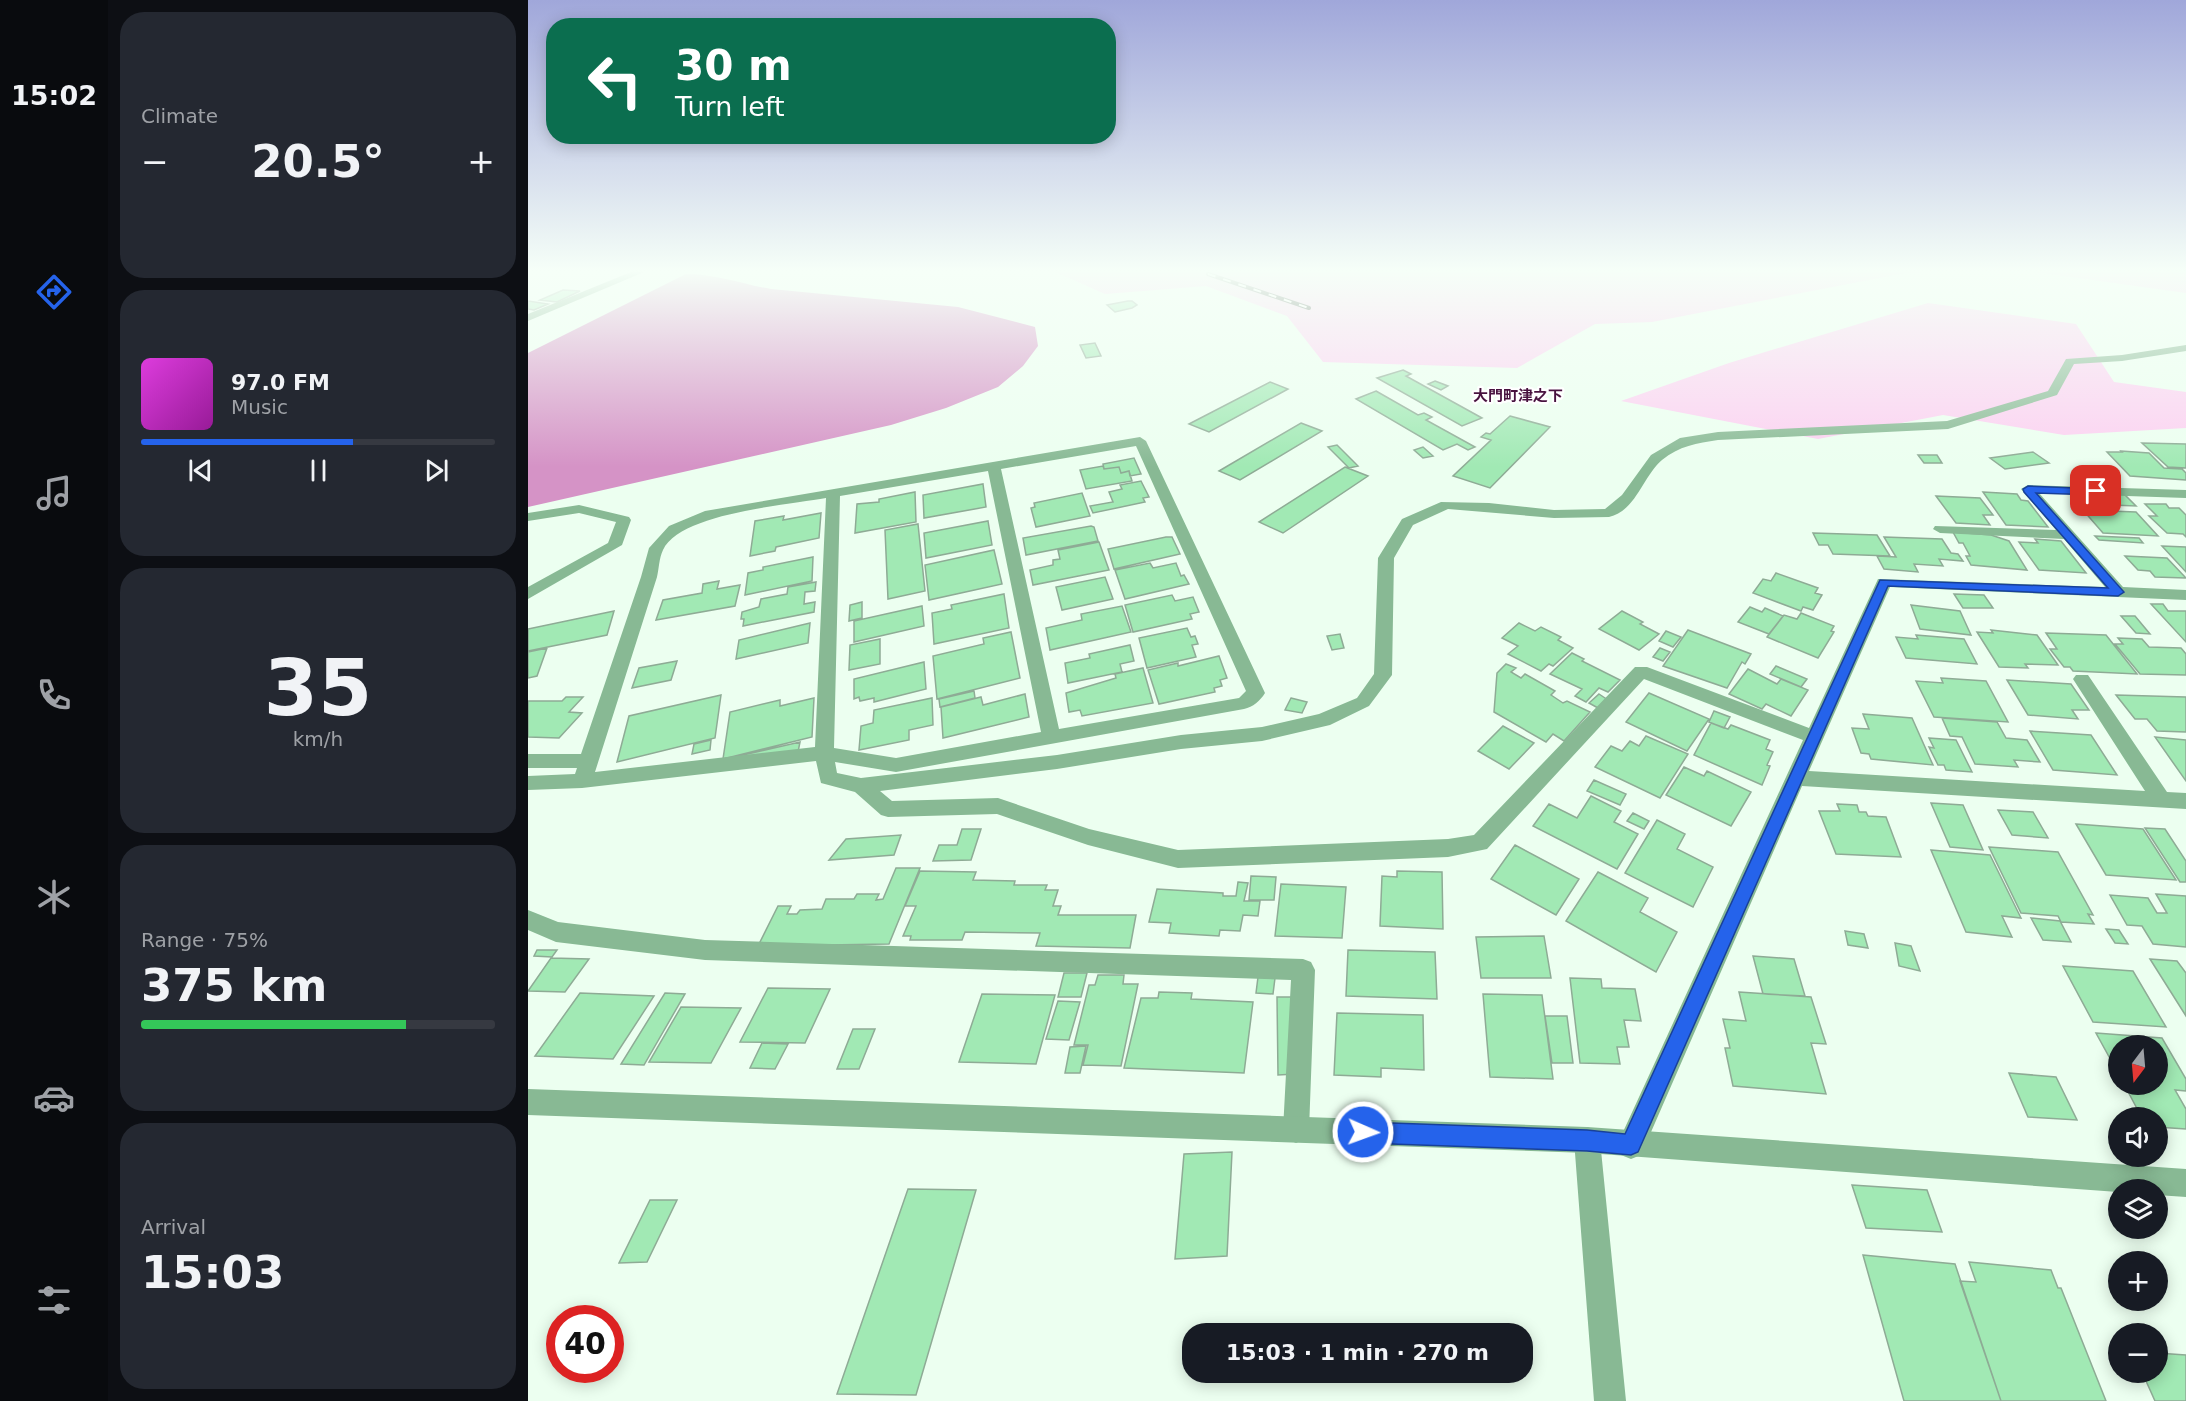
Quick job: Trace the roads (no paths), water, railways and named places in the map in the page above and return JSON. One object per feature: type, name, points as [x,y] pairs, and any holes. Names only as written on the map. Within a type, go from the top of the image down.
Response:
[{"type":"street","points":[[833,493],[824,753],[828,778],[861,786],[1057,762],[1181,742],[1262,734],[1323,720],[1363,702],[1383,675],[1386,558],[1407,522],[1446,505],[1554,514],[1609,513],[1627,498],[1656,458],[1684,441],[1718,436],[1948,424],[2053,393],[2070,361],[2122,358],[2186,348]]},
{"type":"street","points":[[528,783],[582,781],[824,753],[896,765],[1244,704],[1256,693],[1140,441],[994,468],[710,514],[674,529],[656,548],[650,577],[582,781]]},
{"type":"street","points":[[994,468],[1052,738]]},
{"type":"street","points":[[2118,592],[2028,489],[2186,494]]},
{"type":"street","points":[[528,517],[579,509],[624,520],[615,545],[528,594]]},
{"type":"street","points":[[1940,529],[2068,535]]},
{"type":"street","points":[[1631,1145],[1884,582],[2186,596]]},
{"type":"street","points":[[861,786],[888,809],[998,806],[1088,837],[1178,859],[1448,848],[1480,843],[1641,671],[1814,737]]},
{"type":"street","points":[[2082,679],[2162,800]]},
{"type":"street","points":[[528,761],[588,761]]},
{"type":"street","points":[[1796,778],[2186,801]]},
{"type":"street","points":[[528,920],[556,932],[705,950],[1303,970],[1296,1130]]},
{"type":"street","points":[[528,1102],[1587,1140],[1631,1145],[2186,1183]]},
{"type":"street","points":[[1587,1140],[1610,1401]]},
{"type":"district","name":"大門町津之下","points":[[1518,396]]}]
